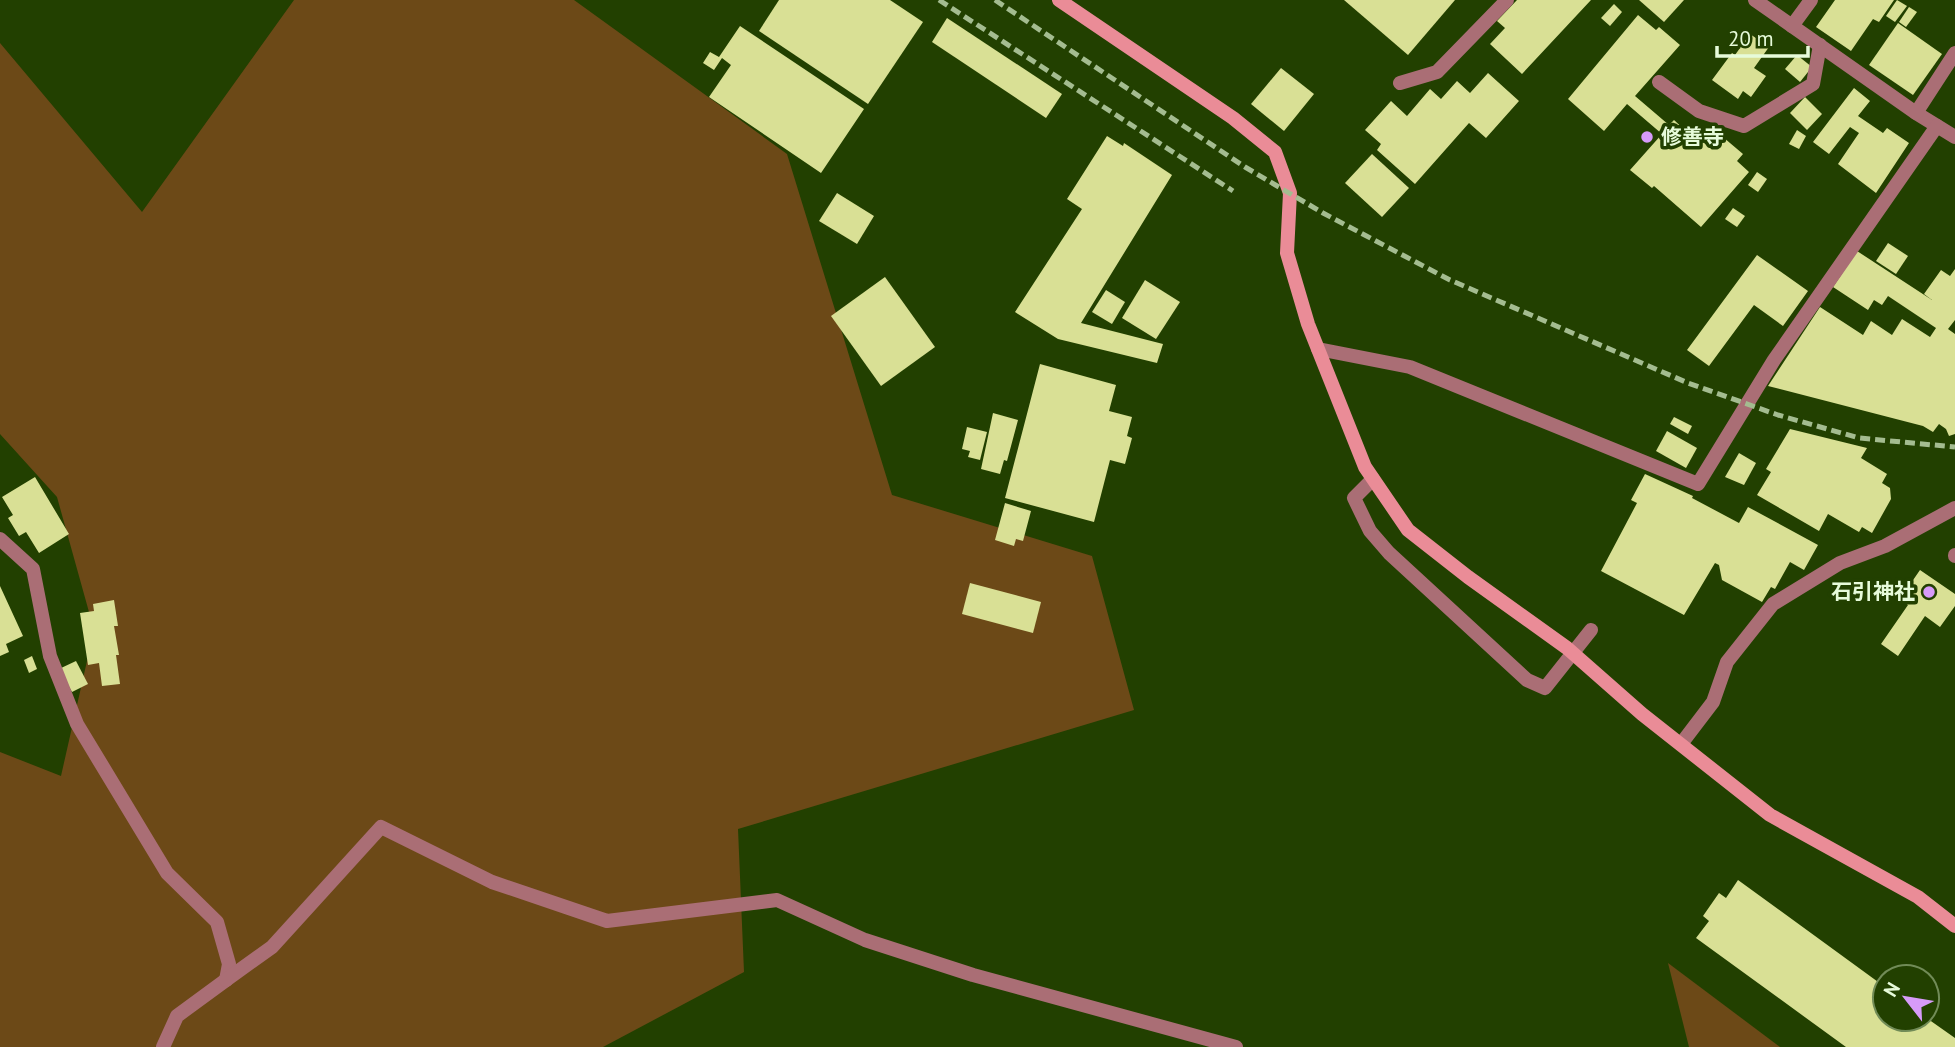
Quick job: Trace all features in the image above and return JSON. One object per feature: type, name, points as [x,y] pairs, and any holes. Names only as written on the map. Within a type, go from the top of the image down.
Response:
[{"type":"street","points":[[1059,0],[1233,118],[1275,152],[1290,193],[1287,253],[1318,349],[1365,467],[1408,530],[1468,578],[1567,648],[1770,815],[1917,897],[1955,926]]},
{"type":"street","points":[[1400,83],[1437,72],[1507,0]]},
{"type":"street","points":[[1755,0],[1916,113],[1955,137]]},
{"type":"street","points":[[1792,26],[1811,0]]},
{"type":"street","points":[[1734,138],[1744,126],[1813,84],[1820,45]]},
{"type":"street","points":[[1916,113],[1955,53]]},
{"type":"street","points":[[1659,82],[1699,111],[1744,126]]},
{"type":"street","points":[[1318,349],[1410,367],[1698,484],[1774,360],[1937,126]]},
{"type":"street","points":[[1373,479],[1354,498],[1370,531],[1389,553],[1527,680],[1545,688],[1591,630]]},
{"type":"street","points":[[1681,744],[1713,702],[1727,662],[1773,604],[1840,563],[1885,546],[1955,508]]},
{"type":"street","points":[[0,539],[33,569],[50,656],[77,724],[167,873],[217,922],[229,964],[226,980]]},
{"type":"street","points":[[163,1047],[177,1016],[272,947],[382,827],[492,882],[607,920],[777,900],[866,940],[961,971],[1236,1047]]},
{"type":"shaded area","points":[[294,0],[574,0],[787,154],[892,495],[1092,556],[1134,710],[738,829],[744,972],[603,1047],[0,1047],[0,752],[61,776],[94,630],[57,497],[0,434],[0,43],[142,212]]},
{"type":"shaded area","points":[[1668,963],[1780,1047],[1689,1047]]},
{"type":"building","points":[[779,0],[890,0],[923,22],[868,104],[759,31]]},
{"type":"building","points":[[1344,0],[1455,0],[1408,55]]},
{"type":"building","points":[[1517,0],[1591,0],[1522,74],[1490,44],[1505,28],[1497,21]]},
{"type":"building","points":[[1639,0],[1684,0],[1664,22]]},
{"type":"building","points":[[1835,0],[1894,0],[1879,22],[1873,19],[1851,51],[1816,27]]},
{"type":"building","points":[[1897,0],[1907,6],[1895,22],[1886,16]]},
{"type":"building","points":[[1614,4],[1622,12],[1610,26],[1601,18]]},
{"type":"building","points":[[1909,7],[1917,12],[1906,27],[1899,22]]},
{"type":"building","points":[[1638,15],[1656,30],[1659,27],[1680,45],[1635,96],[1669,125],[1674,120],[1690,135],[1698,126],[1711,138],[1717,132],[1743,154],[1737,161],[1749,172],[1701,227],[1654,186],[1652,188],[1630,170],[1662,134],[1627,104],[1604,131],[1568,99]]},
{"type":"building","points":[[947,18],[1062,94],[1046,118],[932,42]]},
{"type":"building","points":[[1898,23],[1942,54],[1913,95],[1869,65]]},
{"type":"building","points":[[740,26],[864,109],[821,173],[709,97],[731,65],[722,58],[714,70],[703,63],[710,52],[719,57]]},
{"type":"building","points":[[1750,34],[1769,47],[1754,68],[1766,76],[1751,97],[1743,91],[1738,99],[1712,80]]},
{"type":"building","points":[[1797,55],[1812,67],[1800,82],[1785,69]]},
{"type":"building","points":[[1281,68],[1314,94],[1284,131],[1251,104]]},
{"type":"building","points":[[1488,73],[1519,101],[1486,138],[1469,123],[1415,184],[1377,150],[1381,144],[1365,130],[1391,101],[1407,116],[1430,89],[1441,99],[1457,81],[1470,93]]},
{"type":"building","points":[[1854,88],[1870,101],[1858,116],[1883,133],[1887,128],[1909,143],[1876,193],[1838,164],[1859,133],[1850,127],[1829,154],[1813,142]]},
{"type":"building","points":[[1805,97],[1822,114],[1807,130],[1790,113]]},
{"type":"building","points":[[1797,130],[1806,136],[1799,149],[1789,144]]},
{"type":"building","points":[[1107,136],[1123,146],[1124,143],[1172,175],[1081,323],[1163,344],[1157,363],[1058,339],[1015,312],[1082,209],[1067,199]]},
{"type":"building","points":[[1372,154],[1409,188],[1382,217],[1345,183]]},
{"type":"building","points":[[1757,172],[1767,179],[1758,192],[1748,185]]},
{"type":"building","points":[[837,193],[874,216],[857,244],[819,221]]},
{"type":"building","points":[[1733,208],[1745,216],[1737,227],[1725,219]]},
{"type":"building","points":[[1888,243],[1908,256],[1896,274],[1876,261]]},
{"type":"building","points":[[1857,251],[1932,300],[1924,294],[1941,270],[1950,276],[1955,269],[1955,320],[1948,329],[1955,334],[1955,434],[1949,436],[1946,429],[1939,424],[1933,432],[1923,426],[1768,386],[1820,307],[1863,335],[1871,321],[1892,335],[1902,319],[1930,337],[1936,328],[1888,296],[1882,305],[1874,300],[1868,310],[1833,287]]},
{"type":"building","points":[[1757,255],[1808,291],[1783,326],[1754,305],[1709,366],[1687,350]]},
{"type":"building","points":[[885,277],[935,347],[881,386],[831,316]]},
{"type":"building","points":[[1145,280],[1180,302],[1156,339],[1122,318]]},
{"type":"building","points":[[1106,290],[1125,302],[1112,324],[1092,312]]},
{"type":"building","points":[[1040,364],[1116,385],[1109,411],[1132,417],[1127,436],[1132,438],[1125,464],[1110,460],[1094,522],[1005,498]]},
{"type":"building","points":[[993,413],[1018,420],[1007,461],[1004,460],[1000,474],[981,469]]},
{"type":"building","points":[[1674,417],[1692,426],[1688,434],[1670,424]]},
{"type":"building","points":[[967,427],[987,432],[980,460],[968,457],[970,451],[962,449]]},
{"type":"building","points":[[1790,429],[1867,448],[1861,458],[1887,474],[1882,483],[1890,488],[1891,499],[1872,533],[1862,527],[1859,532],[1828,514],[1819,531],[1757,495],[1771,472],[1766,469]]},
{"type":"building","points":[[1667,431],[1697,448],[1686,468],[1656,451]]},
{"type":"building","points":[[1739,453],[1756,463],[1744,485],[1725,477]]},
{"type":"building","points":[[1645,474],[1693,496],[1692,498],[1739,523],[1748,507],[1818,545],[1804,570],[1790,562],[1775,589],[1771,587],[1762,602],[1722,580],[1719,565],[1715,563],[1684,615],[1601,571],[1637,503],[1631,500]]},
{"type":"building","points":[[35,477],[69,534],[39,553],[26,532],[19,536],[8,518],[13,515],[2,497]]},
{"type":"building","points":[[1005,503],[1031,511],[1023,541],[1016,539],[1014,546],[995,540]]},
{"type":"building","points":[[1920,570],[1955,594],[1955,606],[1940,627],[1925,616],[1898,656],[1881,644],[1908,605],[1900,599]]},
{"type":"building","points":[[970,583],[1041,602],[1033,633],[962,614]]},
{"type":"building","points":[[0,586],[23,636],[6,644],[9,652],[0,656]]},
{"type":"building","points":[[114,600],[118,626],[114,626],[120,684],[102,686],[99,663],[88,665],[80,613],[94,611],[93,604]]},
{"type":"building","points":[[32,656],[37,669],[29,673],[24,660]]},
{"type":"building","points":[[76,661],[88,684],[72,692],[59,669]]},
{"type":"building","points":[[1738,880],[1871,977],[1871,1033],[1941,1033],[1941,1028],[1955,1038],[1955,1047],[1846,1047],[1696,938],[1709,921],[1703,916],[1719,893],[1726,898]]},
{"type":"railway","points":[[939,0],[1233,191]]},
{"type":"railway","points":[[995,0],[1245,167],[1323,213],[1450,280],[1688,383],[1778,415],[1859,438],[1955,447]]},
{"type":"place","name":"修善寺","points":[[1647,137]]},
{"type":"place","name":"石引神社","points":[[1929,592]]}]
